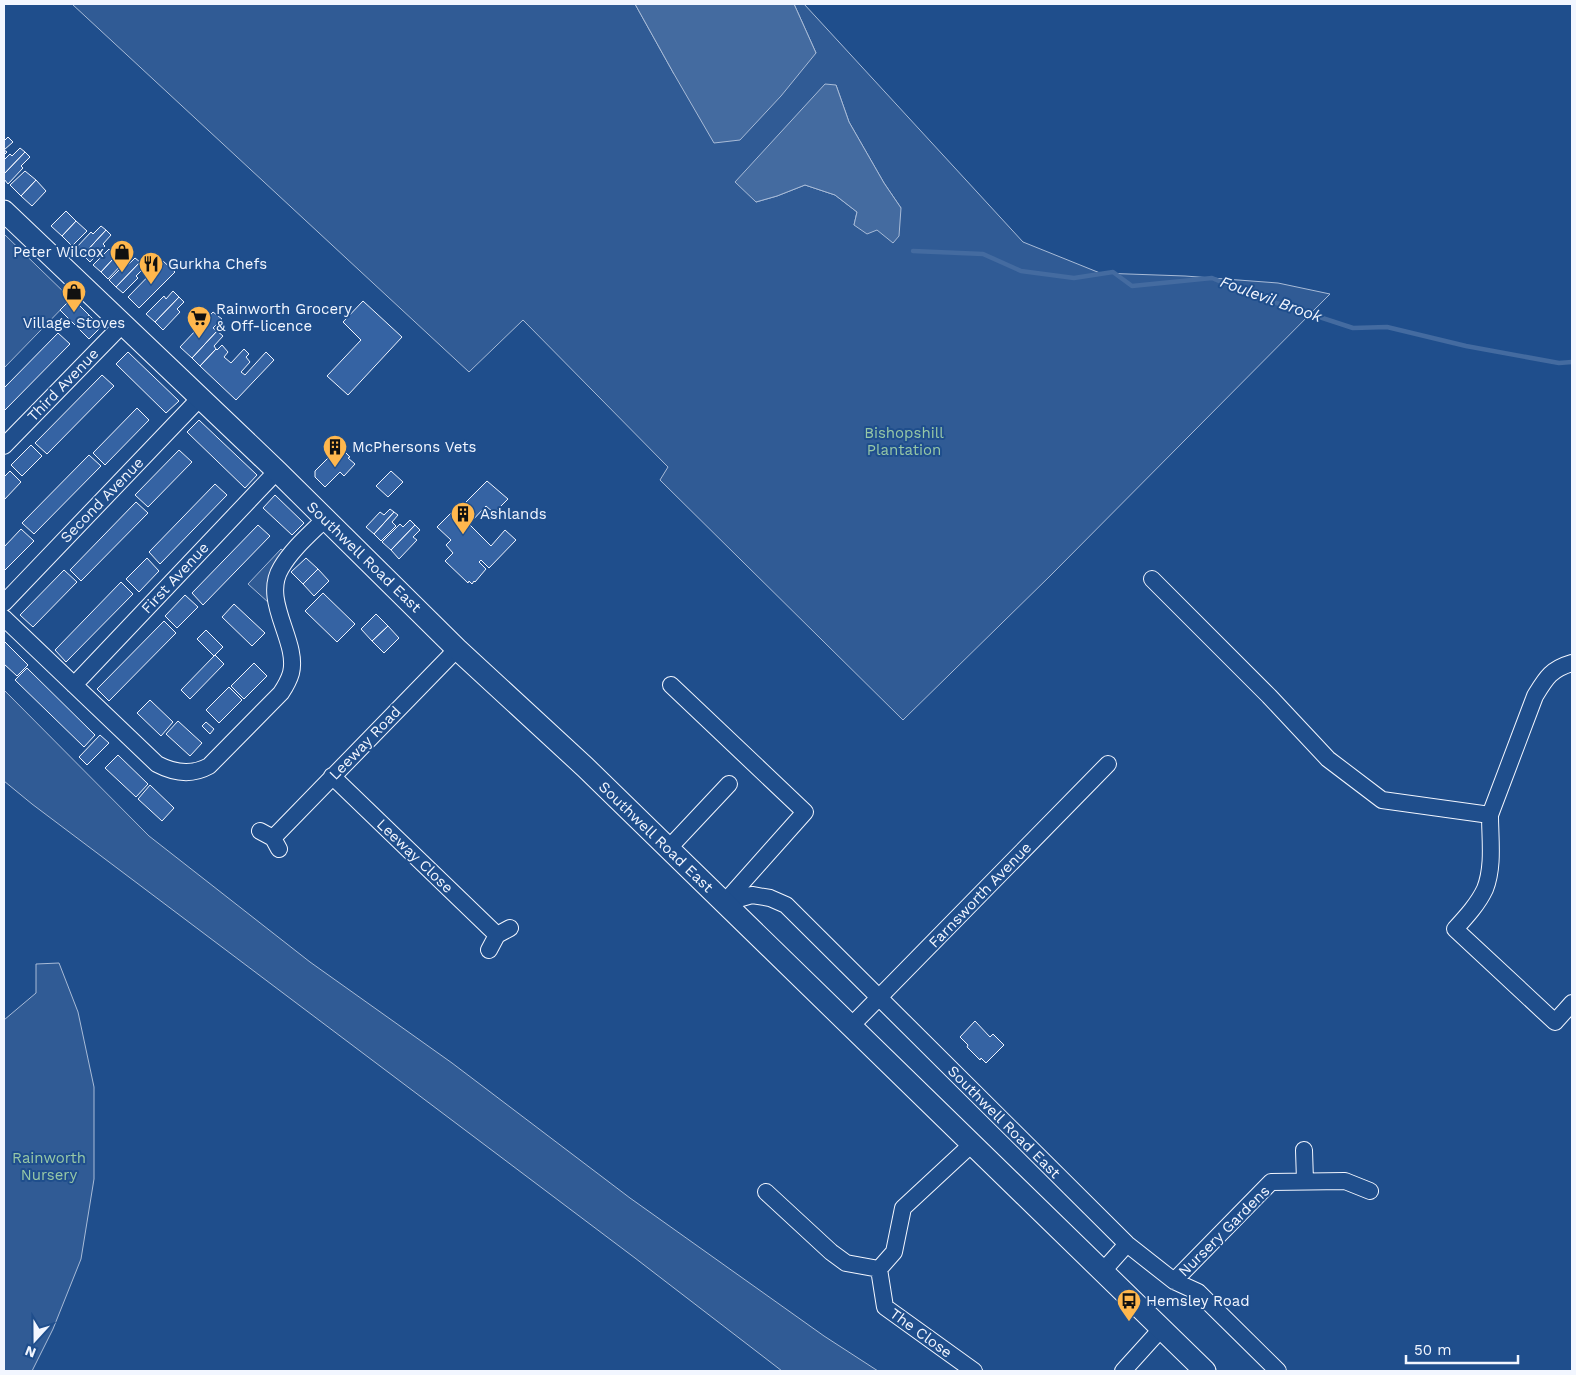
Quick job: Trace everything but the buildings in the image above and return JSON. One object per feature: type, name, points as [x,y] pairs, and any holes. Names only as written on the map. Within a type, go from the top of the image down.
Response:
[{"type":"main road","name":"Southwell Road East","points":[[4,211],[277,471],[457,648],[585,768],[1205,1371]]},
{"type":"street","name":"Third Avenue","points":[[4,446],[123,324]]},
{"type":"street","name":"Second Avenue","points":[[4,603],[200,398]]},
{"type":"street","name":"First Avenue","points":[[74,685],[277,471]]},
{"type":"street","points":[[4,618],[157,764],[180,773],[202,769],[209,766],[281,694],[288,683],[292,672],[292,660],[275,600],[275,584],[280,569],[291,554],[325,519]]},
{"type":"street","points":[[1152,579],[1269,696],[1328,759],[1382,800],[1490,815]]},
{"type":"street","name":"Leeway Road","points":[[271,839],[457,648]]},
{"type":"street","points":[[1572,663],[1558,667],[1544,680],[1535,696],[1490,815],[1491,864],[1485,888],[1471,912],[1455,929],[1555,1022],[1572,1003]]},
{"type":"street","points":[[671,685],[805,812],[724,903]]},
{"type":"street","name":"Farnsworth Avenue","points":[[852,1026],[1108,764]]},
{"type":"street","name":"Leeway Close","points":[[332,776],[503,932],[489,950]]},
{"type":"street","points":[[668,849],[729,784]]},
{"type":"street","name":"Southwell Road East","points":[[724,903],[752,895],[770,898],[786,905],[1127,1244],[1174,1281],[1198,1292],[1278,1371]]},
{"type":"street","points":[[766,1192],[800,1212],[832,1252],[846,1263],[879,1269],[894,1252],[903,1208],[972,1144]]},
{"type":"street","points":[[1304,1150],[1305,1181]]},
{"type":"street","name":"Nursery Gardens","points":[[1174,1281],[1271,1182],[1344,1181],[1370,1191]]},
{"type":"street","points":[[1102,1272],[1127,1244]]},
{"type":"street","name":"The Close","points":[[879,1269],[885,1307],[974,1371]]},
{"type":"street","points":[[1123,1371],[1161,1329]]},
{"type":"green space","name":"Bishopshill Plantation","points":[[72,4],[635,4],[674,74],[816,53],[794,4],[804,4],[1023,242],[1100,273],[1185,276],[1278,283],[1330,294],[1050,576],[903,720],[660,480],[668,467],[523,320],[469,372]],"holes":[[[836,85],[849,122],[884,183],[901,208],[854,225],[857,212],[835,195],[805,185],[756,202]]]},
{"type":"green space","points":[[4,234],[71,299],[4,368]]},
{"type":"green space","points":[[281,549],[285,552],[269,603],[248,584]]},
{"type":"green space","points":[[4,690],[149,836],[310,962],[452,1063],[630,1198],[824,1336],[878,1371],[782,1371],[32,804],[4,781]]},
{"type":"green space","name":"Rainworth Nursery","points":[[59,963],[78,1012],[94,1087],[94,1179],[81,1259],[53,1329],[32,1371],[4,1371],[4,1020],[36,993],[36,964]]},
{"type":"shaded area","points":[[635,4],[794,4],[816,53],[781,96],[740,140],[714,143]]},
{"type":"shaded area","points":[[825,84],[836,85],[849,122],[884,183],[901,208],[899,236],[893,243],[877,230],[867,234],[854,225],[857,212],[835,195],[805,185],[756,202],[735,182]]},
{"type":"waterway","name":"Foulevil Brook","points":[[913,251],[983,254],[1021,271],[1074,278],[1113,272],[1132,286],[1212,278],[1252,295],[1353,328],[1387,327],[1466,346],[1559,363],[1572,362]]},
{"type":"place","name":"Peter Wilcox","points":[[122,273]]},
{"type":"place","name":"Gurkha Chefs","points":[[151,285]]},
{"type":"place","name":"Village Stoves","points":[[74,313]]},
{"type":"place","name":"Rainworth Grocery & Off-licence","points":[[199,339]]},
{"type":"place","name":"McPhersons Vets","points":[[335,468]]},
{"type":"place","name":"Ashlands","points":[[463,535]]},
{"type":"place","name":"Hemsley Road","points":[[1129,1322]]}]
